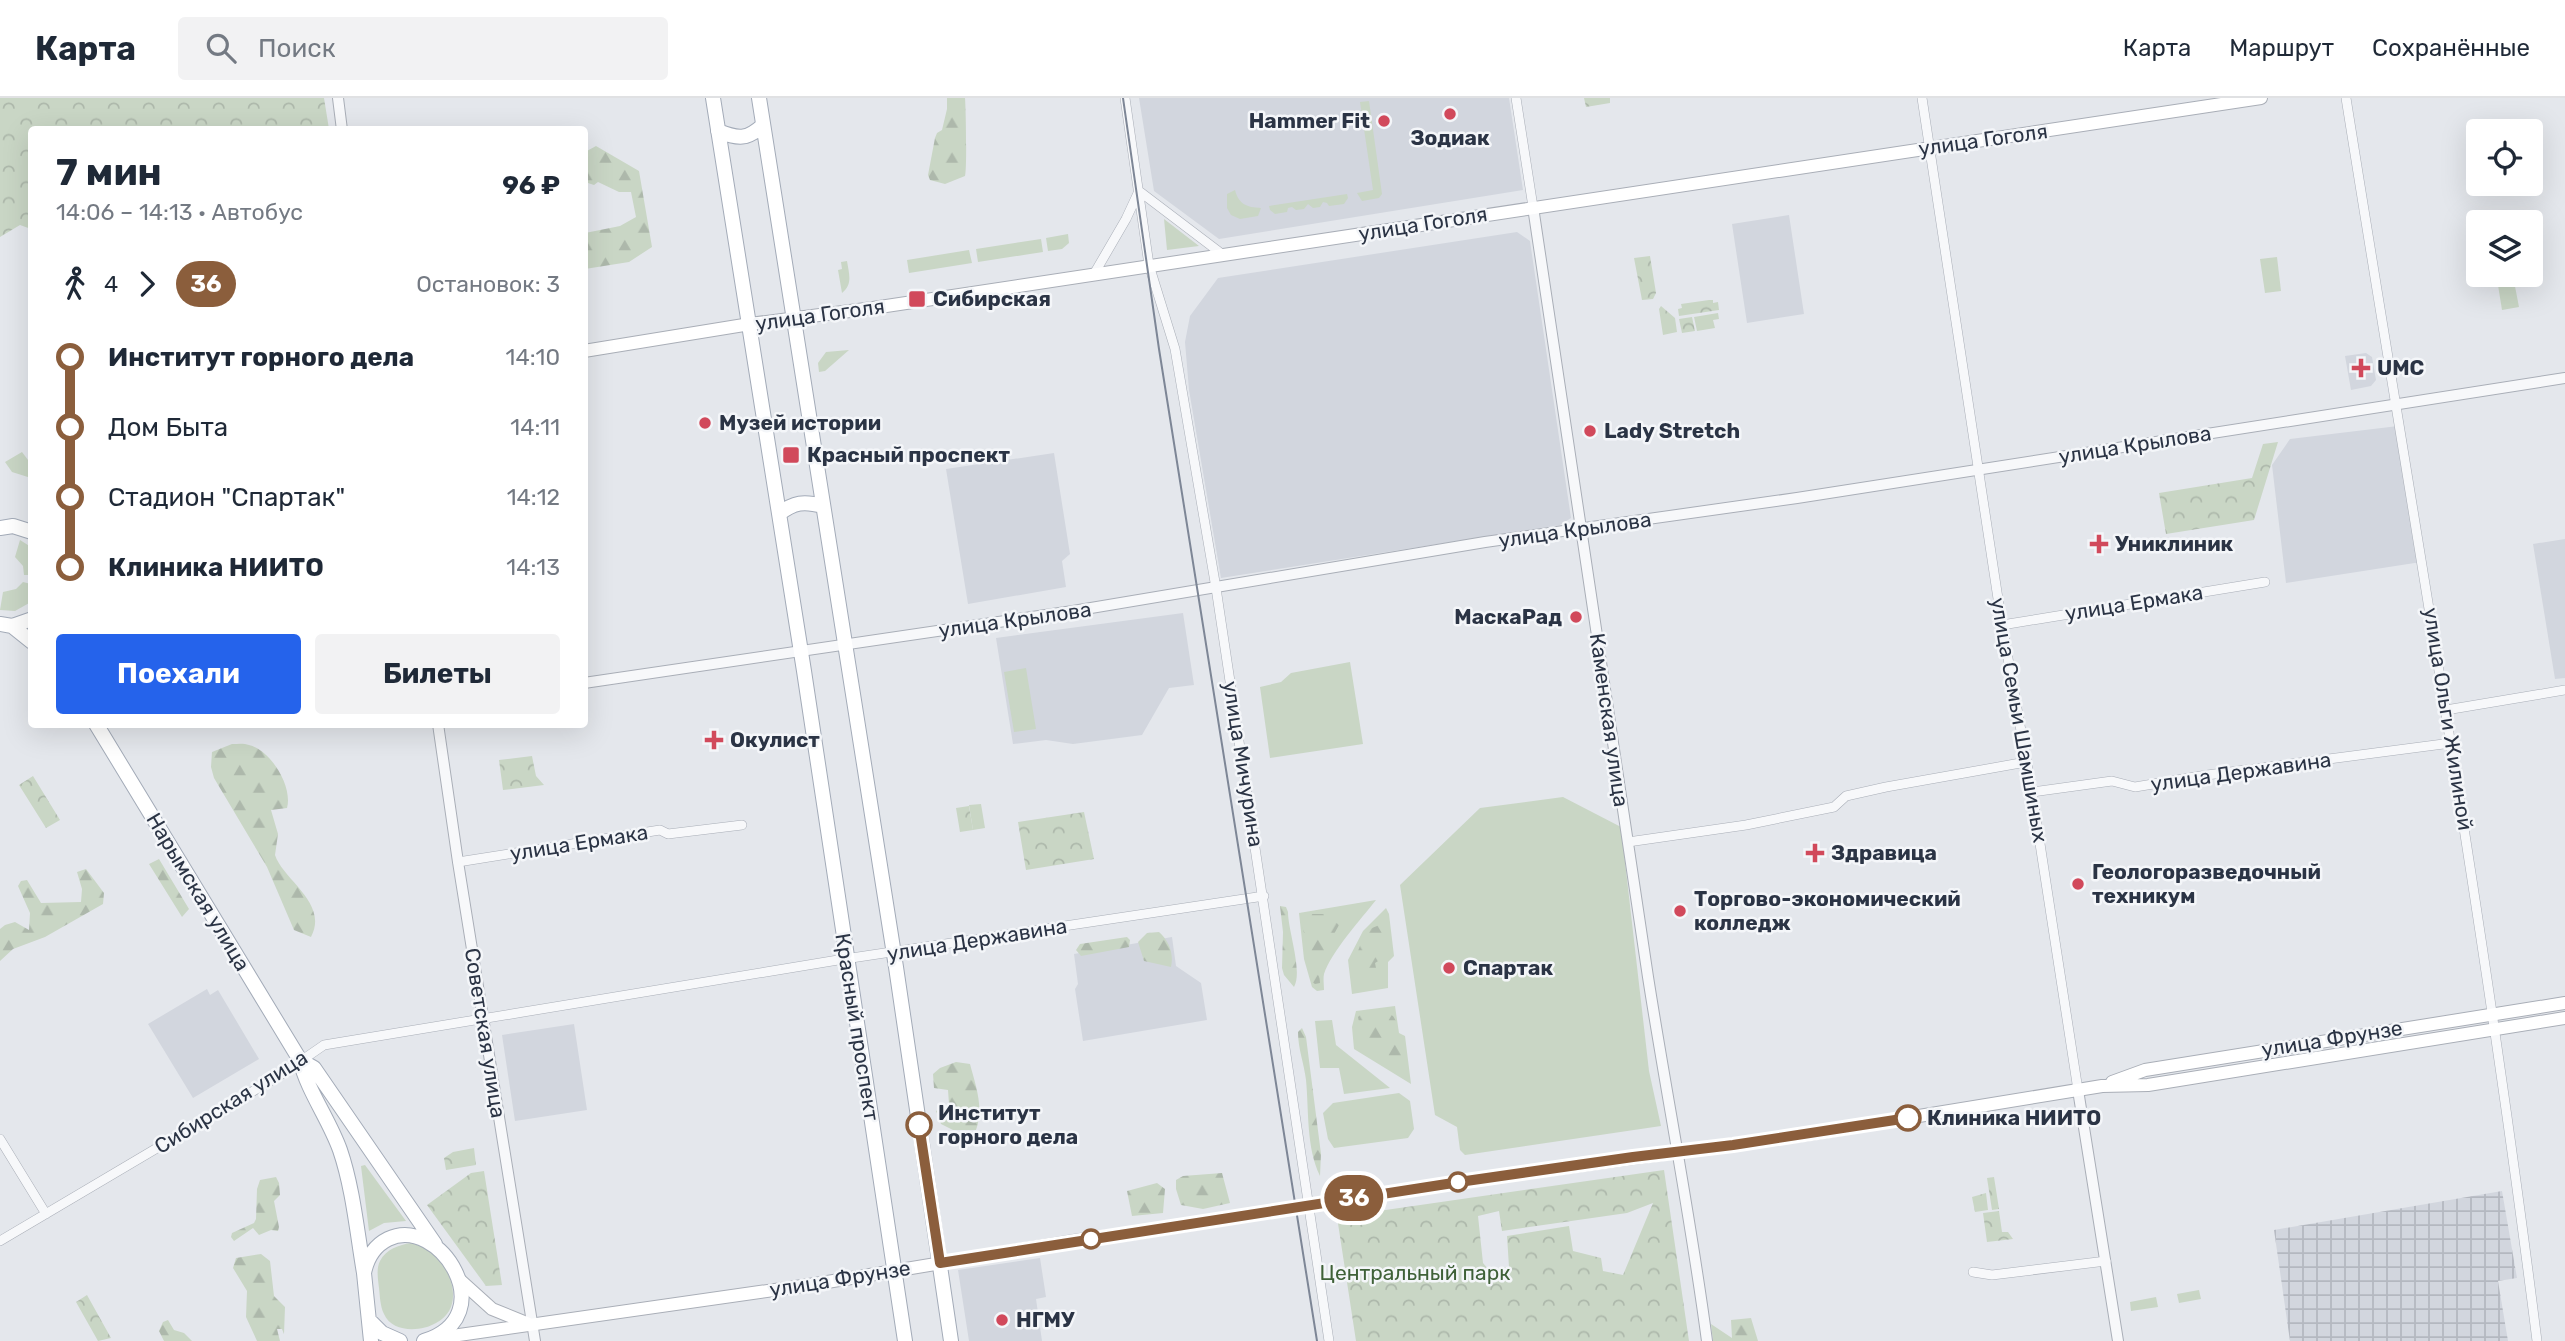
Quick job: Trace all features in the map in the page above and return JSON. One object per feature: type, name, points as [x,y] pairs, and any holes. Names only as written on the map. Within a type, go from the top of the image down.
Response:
[{"type":"main road","name":"Красный проспект","points":[[713,98],[801,652],[905,1341]]},
{"type":"main road","points":[[759,98],[894,952],[951,1341]]},
{"type":"main road","name":"улица Гоголя","points":[[588,350],[2261,98]]},
{"type":"main road","points":[[718,131],[735,138],[751,136],[763,125]]},
{"type":"main road","points":[[779,514],[791,504],[806,502],[823,506]]},
{"type":"main road","points":[[0,517],[20,529]]},
{"type":"main road","points":[[6,625],[28,620]]},
{"type":"main road","points":[[6,625],[28,639]]},
{"type":"main road","name":"Нарымская улица","points":[[98,728],[300,1060],[304,1075],[330,1124],[341,1152],[364,1273],[371,1341]]},
{"type":"main road","name":"улица Фрунзе","points":[[2102,1086],[2145,1070],[2565,1003]]},
{"type":"main road","name":"улица Фрунзе","points":[[428,1340],[894,1271],[1466,1181],[1836,1130],[2102,1086],[2148,1085],[2565,1018]]},
{"type":"main road","name":"Нарымская улица","points":[[300,1060],[314,1068],[461,1281]]},
{"type":"main road","points":[[364,1273],[370,1254],[385,1240],[394,1236],[404,1234],[424,1238],[440,1251]]},
{"type":"main road","points":[[461,1281],[492,1309],[533,1326]]},
{"type":"main road","points":[[428,1340],[445,1330],[456,1317],[462,1301],[461,1281]]},
{"type":"main road","points":[[370,1321],[382,1333],[400,1341]]},
{"type":"street","points":[[338,98],[342,126]]},
{"type":"street","name":"улица Мичурина","points":[[1125,98],[1149,265],[1175,349],[1216,589],[1329,1341]]},
{"type":"street","name":"Каменская улица","points":[[1516,98],[1580,530],[1707,1341]]},
{"type":"street","name":"улица Семьи Шамшиных","points":[[1922,98],[2002,625],[2032,792],[2118,1341]]},
{"type":"street","name":"улица Ольги Жилиной","points":[[2346,98],[2496,1029],[2537,1341]]},
{"type":"street","points":[[1094,274],[1139,191],[1223,254]]},
{"type":"street","name":"улица Крылова","points":[[588,682],[1216,589],[1485,542],[1980,470],[2565,379]]},
{"type":"street","name":"улица Ермака","points":[[2002,625],[2265,582]]},
{"type":"street","points":[[2446,710],[2565,690]]},
{"type":"street","name":"Советская улица","points":[[439,728],[457,862],[535,1341]]},
{"type":"street","name":"улица Державина","points":[[2032,792],[2112,781],[2135,787],[2451,743]]},
{"type":"street","points":[[1628,842],[1746,825],[1834,807],[1846,796],[2026,762]]},
{"type":"street","name":"улица Ермака","points":[[457,862],[660,830],[668,834],[742,825]]},
{"type":"street","name":"улица Державина","points":[[482,1017],[1264,896]]},
{"type":"street","name":"Сибирская улица","points":[[0,1241],[282,1074],[324,1045],[482,1017]]},
{"type":"street","points":[[0,1139],[46,1214]]},
{"type":"street","points":[[1973,1272],[1992,1275],[2106,1261]]},
{"type":"shaded area","points":[[1139,98],[1509,98],[1523,190],[1219,239],[1154,191]]},
{"type":"shaded area","points":[[1789,215],[1804,314],[1747,323],[1732,224]]},
{"type":"shaded area","points":[[1517,232],[1530,241],[1571,518],[1560,525],[1221,578],[1189,390],[1185,342],[1190,316],[1218,278]]},
{"type":"shaded area","name":"UMC","points":[[2366,353],[2372,357],[2376,380],[2371,386],[2351,390],[2345,356]]},
{"type":"shaded area","points":[[2398,426],[2421,562],[2286,583],[2272,465],[2290,439]]},
{"type":"shaded area","points":[[1054,453],[1070,554],[1062,561],[1066,587],[968,604],[946,469]]},
{"type":"shaded area","points":[[2565,539],[2565,678],[2555,679],[2533,544]]},
{"type":"shaded area","points":[[1183,613],[1194,685],[1169,688],[1142,735],[1073,744],[1046,740],[1013,744],[996,638]]},
{"type":"shaded area","points":[[1172,937],[1176,966],[1201,983],[1207,1020],[1083,1041],[1075,989],[1078,984],[1074,954]]},
{"type":"shaded area","points":[[207,989],[210,995],[218,990],[259,1059],[193,1098],[148,1024]]},
{"type":"shaded area","points":[[574,1024],[587,1110],[515,1121],[502,1035]]},
{"type":"shaded area","points":[[2502,1191],[2517,1278],[2498,1281],[2508,1341],[2290,1341],[2274,1230]]},
{"type":"shaded area","name":"НГМУ","points":[[1040,1258],[1046,1297],[1036,1299],[1042,1341],[969,1341],[958,1270]]},
{"type":"green space","points":[[0,98],[324,98],[329,126],[28,126],[28,228],[20,225],[0,237]]},
{"type":"green space","points":[[947,98],[965,98],[966,163],[965,176],[945,184],[930,180],[928,175],[935,138],[942,130]]},
{"type":"green space","points":[[1584,98],[1610,98],[1610,103],[1586,107]]},
{"type":"green space","points":[[1369,101],[1382,194],[1379,198],[1362,201],[1357,193],[1373,190],[1360,102]]},
{"type":"green space","points":[[596,146],[639,171],[652,247],[629,262],[588,269],[588,232],[620,226],[636,217],[631,192],[619,192],[598,182],[594,185],[588,183],[588,150]]},
{"type":"green space","points":[[1235,190],[1244,204],[1261,208],[1258,216],[1240,219],[1231,215],[1227,208],[1227,194]]},
{"type":"green space","points":[[1347,194],[1348,198],[1344,204],[1329,206],[1323,202],[1320,207],[1313,208],[1308,204],[1304,209],[1296,210],[1292,207],[1288,208],[1287,212],[1275,214],[1269,206]]},
{"type":"green space","points":[[1164,219],[1199,246],[1167,250]]},
{"type":"green space","points":[[1068,234],[1069,243],[1062,249],[1048,251],[1046,238]]},
{"type":"green space","points":[[1041,239],[1043,252],[978,262],[976,249]]},
{"type":"green space","points":[[969,250],[972,263],[909,273],[907,260]]},
{"type":"green space","points":[[1650,256],[1656,293],[1653,299],[1642,300],[1634,258]]},
{"type":"green space","points":[[2277,257],[2281,291],[2265,293],[2260,259]]},
{"type":"green space","points":[[847,261],[849,282],[842,293],[838,270],[842,269],[841,262]]},
{"type":"green space","points":[[2498,287],[2515,287],[2519,307],[2502,310]]},
{"type":"green space","points":[[1713,300],[1713,303],[1718,302],[1719,310],[1679,316],[1678,309],[1682,308],[1681,304]]},
{"type":"green space","points":[[1661,306],[1675,318],[1677,332],[1663,335],[1659,309]]},
{"type":"green space","points":[[1718,313],[1719,319],[1713,320],[1715,328],[1697,331],[1694,317]]},
{"type":"green space","points":[[1692,317],[1695,331],[1682,333],[1679,319]]},
{"type":"green space","points":[[849,350],[825,371],[819,372],[818,363],[826,352]]},
{"type":"green space","points":[[2278,442],[2254,520],[2166,534],[2159,493],[2252,478],[2263,444]]},
{"type":"green space","points":[[22,452],[28,460],[28,477],[12,472],[5,462]]},
{"type":"green space","points":[[20,540],[28,545],[28,575],[24,575],[23,566],[15,557]]},
{"type":"green space","points":[[23,582],[28,583],[28,604],[15,611],[0,610],[3,592],[16,589]]},
{"type":"green space","points":[[1350,662],[1363,744],[1270,758],[1260,687],[1281,682],[1291,673]]},
{"type":"green space","points":[[1026,668],[1036,729],[1014,732],[1004,672]]},
{"type":"green space","points":[[232,744],[257,748],[272,762],[283,780],[287,790],[287,808],[271,810],[278,834],[275,855],[310,903],[315,925],[311,937],[294,930],[267,867],[214,778],[211,767],[212,752]]},
{"type":"green space","points":[[532,756],[536,776],[544,785],[503,790],[499,760]]},
{"type":"green space","points":[[33,776],[60,820],[46,828],[19,785]]},
{"type":"green space","name":"Спартак","points":[[1563,797],[1621,827],[1649,1071],[1661,1126],[1465,1155],[1460,1150],[1457,1127],[1435,1115],[1400,885],[1480,808]]},
{"type":"green space","points":[[981,804],[985,828],[973,830],[969,805]]},
{"type":"green space","points":[[969,806],[973,830],[960,832],[956,808]]},
{"type":"green space","points":[[1084,812],[1094,859],[1026,870],[1018,822]]},
{"type":"green space","points":[[159,859],[189,909],[182,917],[149,864]]},
{"type":"green space","points":[[86,869],[104,893],[103,904],[45,937],[13,949],[0,961],[0,929],[15,922],[29,930],[30,913],[18,886],[21,881],[27,880],[41,903],[81,902],[82,889],[77,872]]},
{"type":"green space","points":[[1376,900],[1333,956],[1324,974],[1324,990],[1317,991],[1312,987],[1304,959],[1299,913]]},
{"type":"green space","points":[[1280,906],[1286,907],[1288,912],[1297,971],[1294,987],[1282,968],[1283,932]]},
{"type":"green space","points":[[1386,908],[1394,956],[1388,962],[1388,988],[1352,994],[1348,960],[1363,931]]},
{"type":"green space","points":[[1310,914],[1327,914],[1339,925],[1334,934],[1340,942],[1319,972],[1320,983],[1315,984],[1311,981],[1302,926],[1305,917]]},
{"type":"green space","points":[[1382,924],[1386,928],[1388,955],[1375,963],[1377,973],[1373,977],[1364,975],[1358,971],[1356,965],[1358,952],[1367,930]]},
{"type":"green space","points":[[1159,932],[1170,948],[1171,967],[1144,961],[1138,942],[1147,933]]},
{"type":"green space","points":[[1127,937],[1130,940],[1129,947],[1081,956],[1076,950],[1080,944]]},
{"type":"green space","points":[[1395,1006],[1399,1033],[1405,1036],[1411,1084],[1354,1049],[1352,1027],[1356,1011]]},
{"type":"green space","points":[[1383,1011],[1393,1016],[1396,1021],[1389,1029],[1389,1035],[1404,1040],[1404,1061],[1400,1064],[1366,1052],[1364,1047],[1358,1017],[1361,1014]]},
{"type":"green space","points":[[1332,1020],[1336,1045],[1390,1088],[1344,1094],[1339,1068],[1320,1068],[1315,1021]]},
{"type":"green space","points":[[1302,1028],[1306,1037],[1321,1154],[1320,1176],[1310,1141],[1306,1080],[1298,1038],[1298,1032]]},
{"type":"green space","points":[[956,1062],[970,1064],[979,1105],[976,1130],[953,1130],[941,1124],[936,1111],[949,1104],[948,1090],[934,1088],[933,1074]]},
{"type":"green space","points":[[1399,1093],[1410,1101],[1414,1129],[1408,1138],[1334,1148],[1328,1139],[1323,1113],[1333,1103]]},
{"type":"green space","points":[[474,1148],[476,1165],[446,1170],[444,1158],[453,1152]]},
{"type":"green space","points":[[365,1165],[406,1221],[384,1223],[369,1231],[361,1166]]},
{"type":"green space","name":"Центральный парк","points":[[1664,1170],[1689,1341],[1356,1341],[1337,1217]],"holes":[[[1653,1203],[1623,1275],[1603,1271],[1601,1258],[1573,1251],[1569,1226],[1507,1236],[1509,1267],[1489,1270],[1483,1263],[1478,1216],[1499,1211],[1502,1231],[1627,1213]]]},
{"type":"green space","points":[[484,1171],[502,1285],[486,1286],[427,1205],[471,1173]]},
{"type":"green space","points":[[1222,1173],[1230,1203],[1203,1209],[1181,1205],[1176,1180],[1183,1176]]},
{"type":"green space","points":[[276,1177],[280,1195],[274,1201],[278,1231],[271,1230],[259,1235],[253,1228],[234,1241],[232,1233],[254,1223],[256,1219],[260,1180]]},
{"type":"green space","points":[[1994,1177],[1999,1209],[1992,1210],[1987,1178]]},
{"type":"green space","points":[[1157,1183],[1165,1189],[1163,1213],[1132,1216],[1127,1191]]},
{"type":"green space","points":[[1986,1193],[1988,1210],[1975,1212],[1972,1197]]},
{"type":"green space","points":[[1999,1211],[2002,1232],[2008,1232],[2013,1239],[1987,1242],[1983,1213]]},
{"type":"green space","points":[[411,1243],[426,1248],[435,1255],[448,1275],[453,1296],[451,1307],[436,1323],[423,1328],[407,1329],[393,1325],[384,1314],[378,1274],[379,1264],[386,1253]]},
{"type":"green space","points":[[261,1254],[270,1261],[274,1296],[285,1307],[284,1334],[282,1329],[277,1329],[280,1341],[257,1341],[246,1317],[247,1291],[233,1268],[236,1258]]},
{"type":"green space","points":[[2199,1290],[2201,1299],[2179,1303],[2177,1294]]},
{"type":"green space","points":[[87,1295],[111,1338],[98,1341],[76,1302]]},
{"type":"green space","points":[[2156,1297],[2158,1307],[2131,1311],[2130,1302]]},
{"type":"green space","points":[[1751,1318],[1758,1341],[1713,1341],[1711,1324],[1732,1338],[1731,1320]]},
{"type":"green space","points":[[168,1320],[174,1330],[184,1333],[192,1341],[164,1341],[159,1331],[163,1322]]},
{"type":"tram line","points":[[1123,98],[1159,349],[1317,1341]]},
{"type":"bus line","name":"36","points":[[919,1125],[940,1263],[1466,1181],[1908,1118]]},
{"type":"place","name":"Зодиак","points":[[1450,114]]},
{"type":"place","name":"Hammer Fit","points":[[1384,121]]},
{"type":"place","name":"Сибирская","points":[[917,299]]},
{"type":"place","name":"UMC","points":[[2361,368]]},
{"type":"place","name":"Музей истории","points":[[705,423]]},
{"type":"place","name":"Lady Stretch","points":[[1590,431]]},
{"type":"place","name":"Красный проспект","points":[[791,455]]},
{"type":"place","name":"Униклиник","points":[[2099,544]]},
{"type":"place","name":"МаскаРад","points":[[1576,617]]},
{"type":"place","name":"Окулист","points":[[714,740]]},
{"type":"place","name":"Здравица","points":[[1815,853]]},
{"type":"place","name":"Геологоразведочный техникум","points":[[2078,884]]},
{"type":"place","name":"Торгово-экономический колледж","points":[[1680,911]]},
{"type":"place","name":"Спартак","points":[[1449,968]]},
{"type":"place","name":"Клиника НИИТО","points":[[1908,1118]]},
{"type":"place","name":"Институт горного дела","points":[[919,1125]]},
{"type":"place","name":"НГМУ","points":[[1002,1320]]}]
